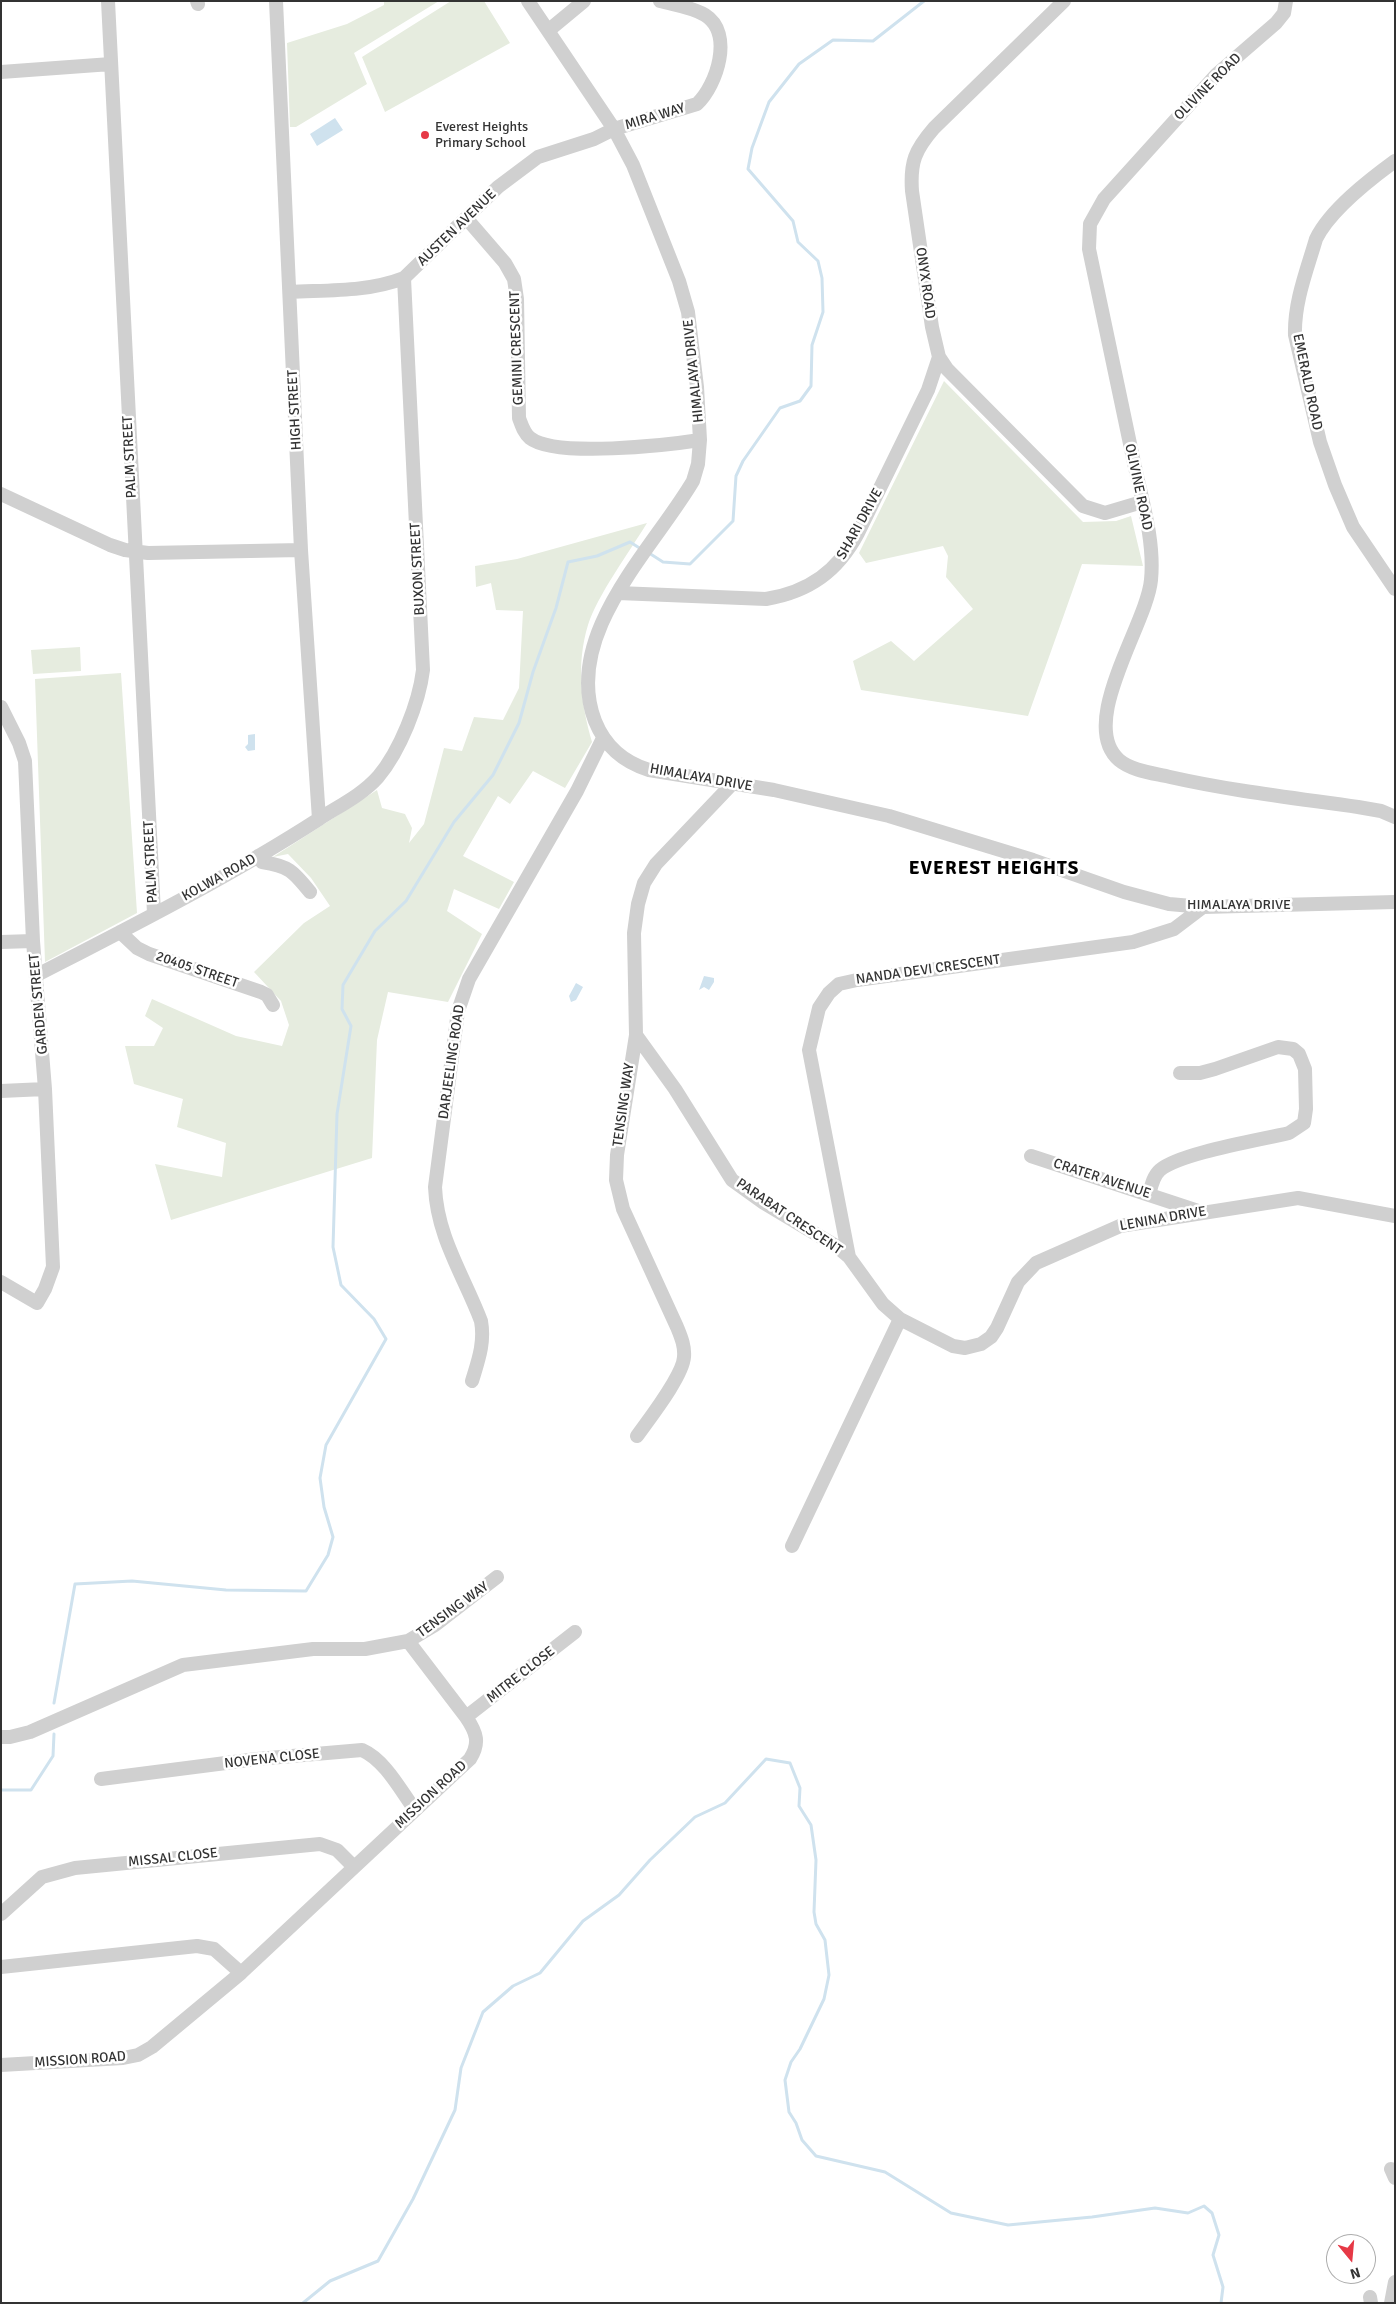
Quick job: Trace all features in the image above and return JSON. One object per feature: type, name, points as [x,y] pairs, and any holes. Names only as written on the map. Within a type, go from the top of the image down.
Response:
[{"type":"street","name":"PALM STREET","points":[[108,1],[154,913]]},
{"type":"street","name":"HIGH STREET","points":[[276,1],[301,550],[319,819]]},
{"type":"street","name":"HIMALAYA DRIVE","points":[[528,1],[614,129],[633,165],[679,281],[692,337],[700,440],[698,464],[693,481],[604,615],[594,640],[589,664],[589,692],[592,712],[603,738],[619,755],[632,764],[649,770],[733,783],[889,816],[1033,860],[1124,892],[1170,904],[1203,907],[1395,902]]},
{"type":"street","points":[[549,30],[584,1]]},
{"type":"street","name":"MIRA WAY","points":[[614,129],[697,104],[708,94],[714,81],[720,42],[713,21],[694,10],[660,1]]},
{"type":"street","name":"ONYX ROAD","points":[[1064,1],[934,128],[919,146],[913,160],[911,174],[912,191],[932,327],[939,357],[947,369],[1084,506],[1105,512],[1142,502]]},
{"type":"street","name":"OLIVINE ROAD","points":[[1286,1],[1281,18],[1204,88],[1104,199],[1090,224],[1089,249],[1150,544],[1151,583],[1108,702],[1106,734],[1111,749],[1118,759],[1128,766],[1143,771],[1205,785],[1358,806],[1381,811],[1395,817]]},
{"type":"street","points":[[1,72],[111,64]]},
{"type":"street","name":"AUSTEN AVENUE","points":[[290,292],[367,288],[388,284],[404,278],[498,187],[538,157],[594,139],[614,129]]},
{"type":"street","name":"EMERALD ROAD","points":[[1395,161],[1358,191],[1321,230],[1316,239],[1296,310],[1295,335],[1325,461],[1353,527],[1395,589]]},
{"type":"street","name":"GEMINI CRESCENT","points":[[467,219],[504,263],[514,278],[518,299],[519,418],[523,429],[530,438],[541,444],[561,447],[640,448],[700,440]]},
{"type":"street","name":"BUXON STREET","points":[[319,819],[363,791],[378,777],[402,737],[421,690],[423,660],[404,278]]},
{"type":"street","name":"SHARI DRIVE","points":[[618,592],[766,599],[786,596],[802,590],[837,566],[848,553],[928,390],[939,357]]},
{"type":"street","points":[[1,494],[110,545],[135,552],[301,550]]},
{"type":"street","name":"GARDEN STREET","points":[[1,708],[19,743],[25,761],[33,941],[45,1089],[53,1267],[45,1289],[37,1303],[1,1282]]},
{"type":"street","name":"DARJEELING ROAD","points":[[472,1381],[483,1334],[474,1303],[442,1233],[436,1209],[435,1187],[458,1011],[469,979],[577,791],[603,738]]},
{"type":"street","name":"TENSING WAY","points":[[637,1436],[667,1393],[684,1359],[684,1345],[677,1327],[618,1195],[617,1155],[636,1034],[634,933],[638,904],[644,883],[656,864],[733,783]]},
{"type":"street","name":"KOLWA ROAD","points":[[37,976],[258,856],[319,819]]},
{"type":"street","points":[[258,856],[262,862],[282,865],[290,869],[310,892]]},
{"type":"street","name":"NANDA DEVI CRESCENT","points":[[849,1257],[809,1050],[819,1008],[829,993],[839,984],[857,980],[1133,942],[1174,929],[1203,907]]},
{"type":"street","name":"20405 STREET","points":[[120,932],[137,948],[149,954],[267,994],[273,1006]]},
{"type":"street","points":[[1,942],[33,941]]},
{"type":"street","name":"PARABAT CRESCENT","points":[[636,1034],[674,1089],[732,1180],[764,1203],[836,1246],[849,1257],[871,1289],[900,1319],[952,1346],[965,1348],[981,1344]]},
{"type":"street","points":[[1148,1195],[1158,1172],[1165,1166],[1190,1157],[1289,1133],[1301,1127],[1306,1119],[1305,1069],[1299,1054],[1293,1049],[1278,1047],[1200,1073],[1180,1073]]},
{"type":"street","points":[[1,1091],[45,1089]]},
{"type":"street","name":"CRATER AVENUE","points":[[1030,1156],[1201,1212]]},
{"type":"street","name":"LENINA DRIVE","points":[[981,1344],[997,1328],[1018,1282],[1036,1263],[1120,1226],[1298,1198],[1395,1216]]},
{"type":"street","points":[[792,1546],[900,1319]]},
{"type":"street","name":"TENSING WAY","points":[[408,1641],[435,1626],[497,1577]]},
{"type":"street","name":"MITRE CLOSE","points":[[466,1717],[575,1632]]},
{"type":"street","points":[[1,1737],[30,1732],[183,1665],[313,1649],[365,1649],[408,1641]]},
{"type":"street","name":"MISSION ROAD","points":[[1,2065],[123,2058],[138,2055],[152,2047],[241,1973],[353,1866],[470,1760],[477,1740],[475,1730],[408,1641]]},
{"type":"street","name":"NOVENA CLOSE","points":[[101,1779],[257,1760],[362,1750],[370,1754],[378,1762],[415,1810]]},
{"type":"street","name":"MISSAL CLOSE","points":[[1,1914],[42,1876],[74,1868],[320,1844],[337,1850],[353,1866]]},
{"type":"street","points":[[1,1967],[198,1946],[214,1949],[241,1973]]},
{"type":"street","points":[[1391,2303],[1395,2282]]},
{"type":"shaded area","points":[[384,1],[439,1],[354,53],[367,84],[296,127],[290,127],[287,43],[347,24],[384,5]]},
{"type":"shaded area","points":[[451,1],[484,1],[510,43],[385,112],[362,57]]},
{"type":"shaded area","points":[[944,381],[1083,522],[1116,521],[1131,516],[1143,566],[1082,564],[1028,716],[861,690],[853,661],[891,641],[914,661],[973,609],[946,577],[948,556],[943,546],[866,563],[859,553]]},
{"type":"shaded area","points":[[647,523],[614,574],[592,613],[584,640],[581,684],[592,742],[565,788],[533,771],[510,804],[498,796],[463,856],[514,882],[499,909],[454,889],[447,911],[482,934],[448,1002],[388,992],[377,1040],[372,1158],[171,1220],[155,1164],[222,1177],[226,1143],[177,1127],[183,1099],[134,1084],[125,1046],[154,1046],[163,1028],[145,1016],[152,999],[236,1036],[282,1046],[289,1025],[281,1001],[254,972],[304,923],[330,906],[311,878],[288,854],[273,857],[377,790],[382,808],[405,814],[412,828],[409,843],[424,824],[444,748],[462,751],[474,717],[503,720],[519,688],[523,611],[496,610],[491,583],[476,587],[475,566],[517,559]]},
{"type":"shaded area","points":[[80,647],[81,671],[33,674],[31,650]]},
{"type":"shaded area","points":[[121,673],[137,913],[45,962],[35,679]]},
{"type":"water","points":[[335,118],[343,130],[317,146],[310,134]]},
{"type":"water","points":[[255,734],[255,750],[248,751],[245,747],[248,744],[248,735]]},
{"type":"water","points":[[704,976],[714,978],[714,982],[709,990],[704,987],[699,990]]},
{"type":"water","points":[[576,983],[583,987],[576,1000],[571,1002],[569,996]]},
{"type":"waterway","points":[[649,553],[663,562],[690,564],[733,521],[736,476],[743,461],[780,408],[800,401],[811,386],[812,345],[823,312],[822,278],[818,261],[798,242],[793,221],[748,169],[752,148],[769,102],[799,64],[833,40],[873,41],[924,1]]},
{"type":"waterway","points":[[54,1703],[75,1584],[132,1581],[226,1590],[306,1591],[328,1555],[333,1537],[324,1507],[320,1478],[326,1445],[386,1339],[374,1319],[341,1285],[333,1247],[337,1114],[351,1026],[342,1009],[343,985],[375,931],[406,901],[454,822],[493,775],[519,723],[533,672],[556,608],[568,562],[597,556],[630,542],[641,549]]},
{"type":"waterway","points":[[1,1790],[31,1790],[53,1756],[54,1734]]},
{"type":"waterway","points":[[303,2303],[330,2281],[378,2261],[413,2199],[455,2110],[461,2068],[483,2012],[513,1986],[540,1973],[583,1921],[619,1895],[650,1860],[695,1817],[725,1803],[766,1759],[790,1763],[800,1788],[799,1806],[811,1825],[816,1860],[814,1912],[816,1924],[825,1940],[829,1975],[824,1999],[800,2049],[791,2062],[785,2080],[789,2112],[796,2123],[802,2140],[816,2156],[885,2172],[951,2213],[1008,2225],[1092,2217],[1155,2208],[1188,2213],[1204,2206],[1212,2213],[1219,2235],[1213,2255],[1223,2287],[1221,2303]]},
{"type":"place","name":"Everest Heights Primary School","points":[[425,135]]},
{"type":"district","name":"EVEREST HEIGHTS","points":[[994,869]]}]
